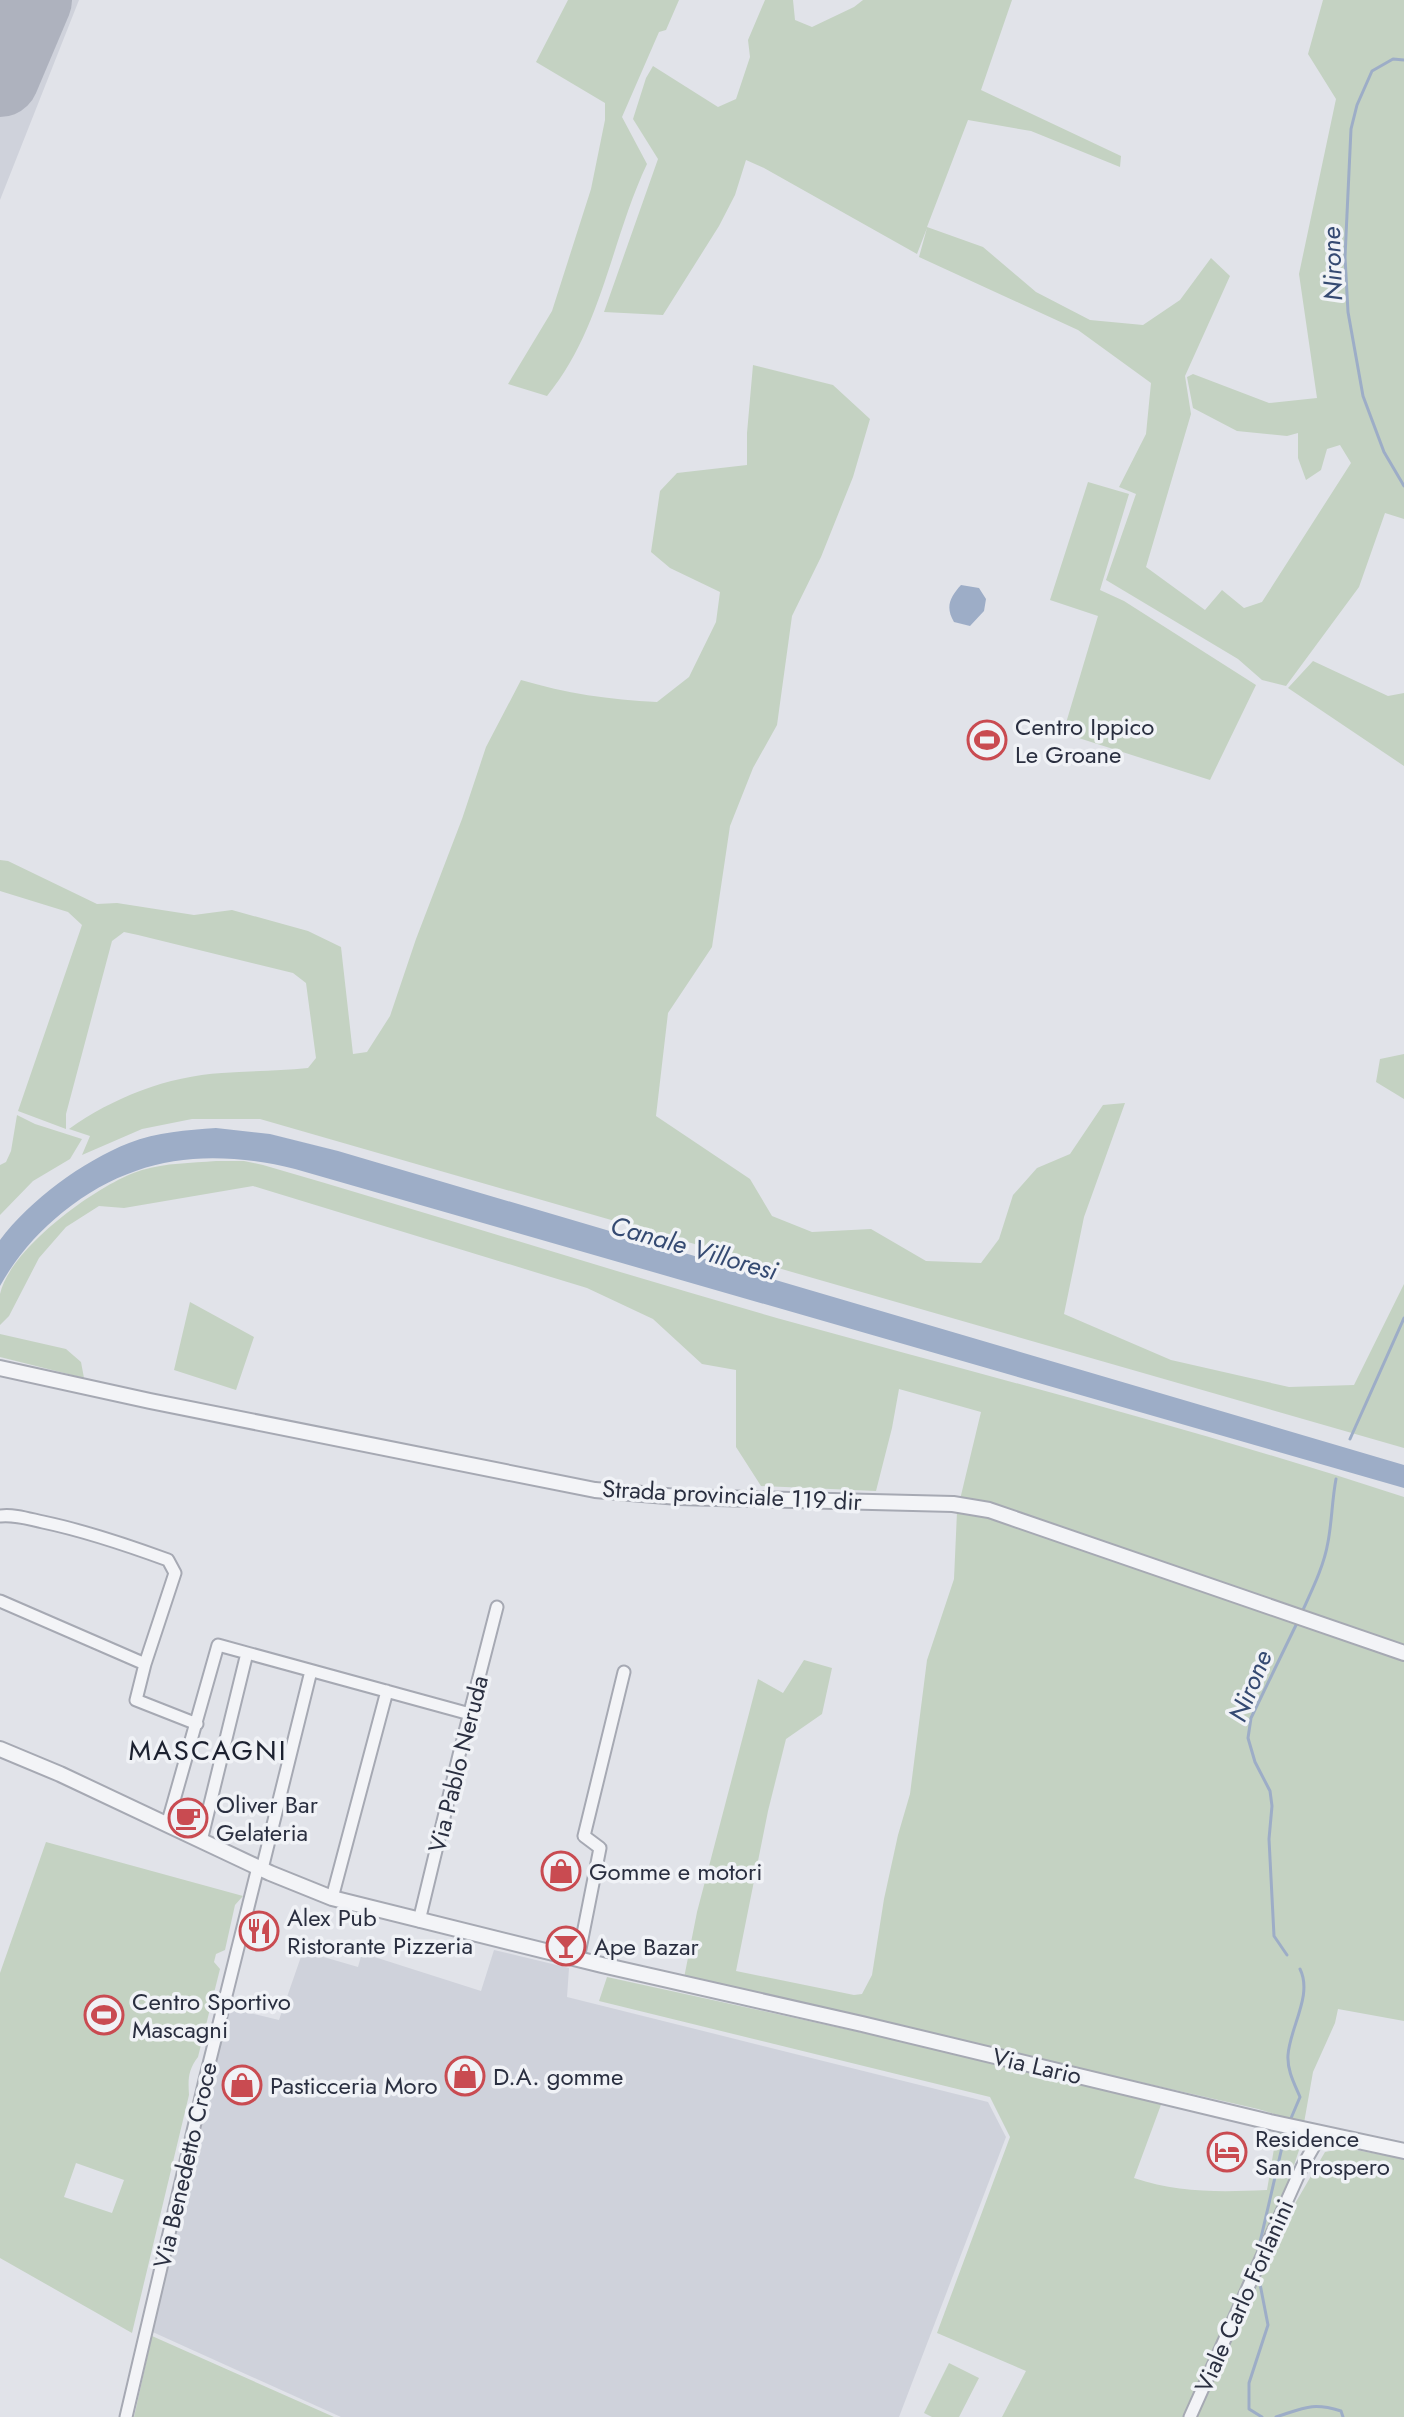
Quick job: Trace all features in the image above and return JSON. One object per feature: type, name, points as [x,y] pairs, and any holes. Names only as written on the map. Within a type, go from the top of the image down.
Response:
[{"type":"street","name":"Strada provinciale 119 dir","points":[[0,1368],[595,1490],[678,1497],[953,1504],[989,1510],[1404,1653]]},
{"type":"street","points":[[0,1516],[16,1516],[106,1537],[168,1560],[175,1573],[136,1700],[197,1724]]},
{"type":"street","points":[[0,1601],[145,1664]]},
{"type":"street","name":"Via Pablo Neruda","points":[[419,1921],[497,1607]]},
{"type":"street","points":[[167,1825],[218,1645],[470,1714]]},
{"type":"street","points":[[201,1841],[247,1653]]},
{"type":"street","name":"Via Benedetto Croce","points":[[126,2417],[205,2080],[311,1671]]},
{"type":"street","points":[[578,1959],[600,1848],[584,1836],[624,1672]]},
{"type":"street","points":[[332,1898],[387,1691]]},
{"type":"street","name":"Via Lario","points":[[0,1749],[332,1898],[578,1959],[1404,2151]]},
{"type":"street","name":"Viale Carlo Forlanini","points":[[1190,2417],[1302,2167],[1321,2134]]},
{"type":"shaded area","points":[[0,0],[79,0],[0,200]]},
{"type":"shaded area","points":[[494,1950],[569,1968],[567,1997],[988,2102],[1006,2137],[899,2417],[341,2417],[146,2329],[229,2008],[279,2020],[303,1951],[358,1967],[362,1953],[481,1991]]},
{"type":"green space","points":[[568,0],[679,0],[666,30],[659,32],[622,117],[647,164],[581,342],[547,396],[508,384],[552,311],[591,189],[605,120],[605,103],[536,62]]},
{"type":"green space","points":[[765,0],[793,0],[795,20],[812,27],[863,0],[1012,0],[981,90],[1121,156],[1120,167],[1031,131],[968,120],[927,227],[983,247],[1036,292],[1090,320],[1143,325],[1180,300],[1211,258],[1230,276],[1185,376],[1191,414],[1146,567],[1205,610],[1222,590],[1244,608],[1262,602],[1351,463],[1340,445],[1327,449],[1321,470],[1306,480],[1298,458],[1298,433],[1287,436],[1237,431],[1193,408],[1187,377],[1193,374],[1269,403],[1317,398],[1299,274],[1336,99],[1308,54],[1323,0],[1404,0],[1404,519],[1385,513],[1359,587],[1286,686],[1262,680],[1238,659],[1106,580],[1136,494],[1119,487],[1146,434],[1151,383],[1078,330],[919,257],[927,228],[917,254],[746,160],[735,195],[719,226],[663,315],[604,312],[658,159],[633,119],[646,78],[653,66],[718,107],[736,99],[750,57],[748,40]]},
{"type":"green space","points":[[753,365],[833,385],[870,419],[853,477],[821,557],[792,616],[777,725],[753,768],[730,826],[712,947],[668,1013],[656,1116],[750,1179],[772,1216],[812,1232],[871,1229],[926,1261],[981,1263],[999,1239],[1013,1195],[1037,1168],[1070,1154],[1103,1105],[1125,1103],[1084,1217],[1064,1314],[1171,1360],[1289,1387],[1354,1385],[1404,1284],[1404,1448],[260,1119],[192,1119],[142,1129],[82,1155],[90,1136],[69,1129],[141,1090],[202,1075],[308,1068],[316,1058],[306,983],[293,973],[138,935],[124,932],[112,941],[66,1114],[66,1129],[18,1111],[82,925],[68,912],[0,891],[0,860],[97,904],[117,903],[194,915],[232,910],[308,931],[341,947],[353,1054],[367,1052],[390,1016],[486,747],[521,680],[588,695],[657,702],[689,677],[716,622],[720,592],[670,568],[651,552],[660,491],[677,473],[747,465]]},
{"type":"green space","points":[[1088,482],[1129,494],[1100,590],[1124,601],[1256,685],[1210,780],[1063,733],[1098,616],[1050,600]]},
{"type":"green space","points":[[1313,661],[1388,696],[1404,693],[1404,766],[1288,688]]},
{"type":"green space","points":[[1404,1054],[1404,1099],[1376,1082],[1380,1059]]},
{"type":"green space","points":[[17,1115],[82,1139],[70,1159],[33,1181],[0,1215],[0,1165],[6,1162],[11,1151]]},
{"type":"green space","points":[[216,1161],[263,1165],[728,1304],[1177,1428],[1404,1497],[1404,2021],[1338,2009],[1313,2072],[1304,2123],[1258,2109],[684,1978],[697,1912],[758,1679],[783,1693],[804,1660],[832,1668],[822,1714],[786,1739],[768,1811],[736,1971],[854,1995],[862,1994],[872,1975],[884,1899],[910,1794],[927,1660],[954,1579],[957,1512],[981,1412],[899,1389],[876,1491],[761,1486],[736,1447],[736,1370],[702,1364],[653,1319],[587,1288],[253,1186],[124,1208],[99,1206],[66,1227],[39,1258],[9,1316],[0,1325],[0,1294],[7,1276],[38,1238],[81,1203],[103,1188],[142,1170]]},
{"type":"green space","points":[[190,1302],[254,1337],[236,1390],[174,1370]]},
{"type":"green space","points":[[0,1334],[66,1349],[81,1362],[84,1378],[0,1357]]},
{"type":"green space","name":"Centro Sportivo Mascagni","points":[[46,1842],[243,1896],[235,1905],[225,1950],[216,1954],[214,1962],[220,1969],[198,2057],[189,2075],[189,2095],[132,2333],[0,2258],[0,1973]],"holes":[[[76,2163],[124,2180],[112,2213],[64,2197]]]},
{"type":"green space","points":[[607,1977],[1060,2076],[1162,2102],[1134,2178],[1150,2183],[1200,2190],[1267,2190],[1277,2131],[1298,2135],[1301,2144],[1282,2202],[1293,2207],[1325,2152],[1345,2148],[1404,2159],[1404,2417],[1002,2417],[1026,2371],[937,2333],[1010,2137],[990,2097],[599,2001]]},
{"type":"green space","points":[[152,2336],[334,2417],[134,2417]]},
{"type":"green space","points":[[949,2363],[979,2378],[959,2417],[932,2417],[924,2413]]},
{"type":"water","points":[[961,585],[979,588],[986,599],[984,611],[970,626],[954,622],[950,612],[952,598]]},
{"type":"water","name":"Canale Villoresi","points":[[216,1128],[270,1134],[338,1151],[1404,1465],[1404,1488],[263,1162],[203,1158],[173,1161],[117,1178],[90,1193],[45,1228],[20,1255],[0,1286],[0,1240],[26,1210],[58,1183],[94,1160],[140,1139]]},
{"type":"waterway","name":"Nirone","points":[[1404,60],[1393,59],[1372,71],[1357,105],[1351,129],[1345,257],[1348,312],[1363,396],[1384,452],[1404,486]]},
{"type":"waterway","name":"Nirone","points":[[1350,1439],[1404,1318]]},
{"type":"waterway","name":"Nirone","points":[[1302,1612],[1326,1551],[1336,1479]]},
{"type":"waterway","name":"Nirone","points":[[1287,1955],[1274,1936],[1270,1791],[1255,1762],[1248,1738],[1251,1718],[1297,1623]]},
{"type":"waterway","name":"Nirone","points":[[1289,2123],[1300,2097],[1288,2061],[1304,1989],[1300,1969]]},
{"type":"waterway","name":"Nirone","points":[[1257,2255],[1286,2130]]},
{"type":"waterway","name":"Nirone","points":[[1260,2284],[1268,2325],[1249,2383],[1249,2409],[1262,2417]]},
{"type":"waterway","name":"Nirone","points":[[1276,2417],[1315,2407],[1341,2411],[1343,2417]]},
{"type":"runway","points":[[0,78],[33,0]]},
{"type":"place","name":"Centro Ippico Le Groane","points":[[987,740]]},
{"type":"place","name":"Oliver Bar Gelateria","points":[[188,1818]]},
{"type":"place","name":"Gomme e motori","points":[[561,1871]]},
{"type":"place","name":"Alex Pub Ristorante Pizzeria","points":[[259,1931]]},
{"type":"place","name":"Ape Bazar","points":[[566,1946]]},
{"type":"place","name":"Centro Sportivo Mascagni","points":[[104,2015]]},
{"type":"place","name":"D.A. gomme","points":[[465,2076]]},
{"type":"place","name":"Pasticceria Moro","points":[[242,2085]]},
{"type":"place","name":"Residence San Prospero","points":[[1227,2152]]},
{"type":"district","name":"MASCAGNI","points":[[208,1750]]}]
